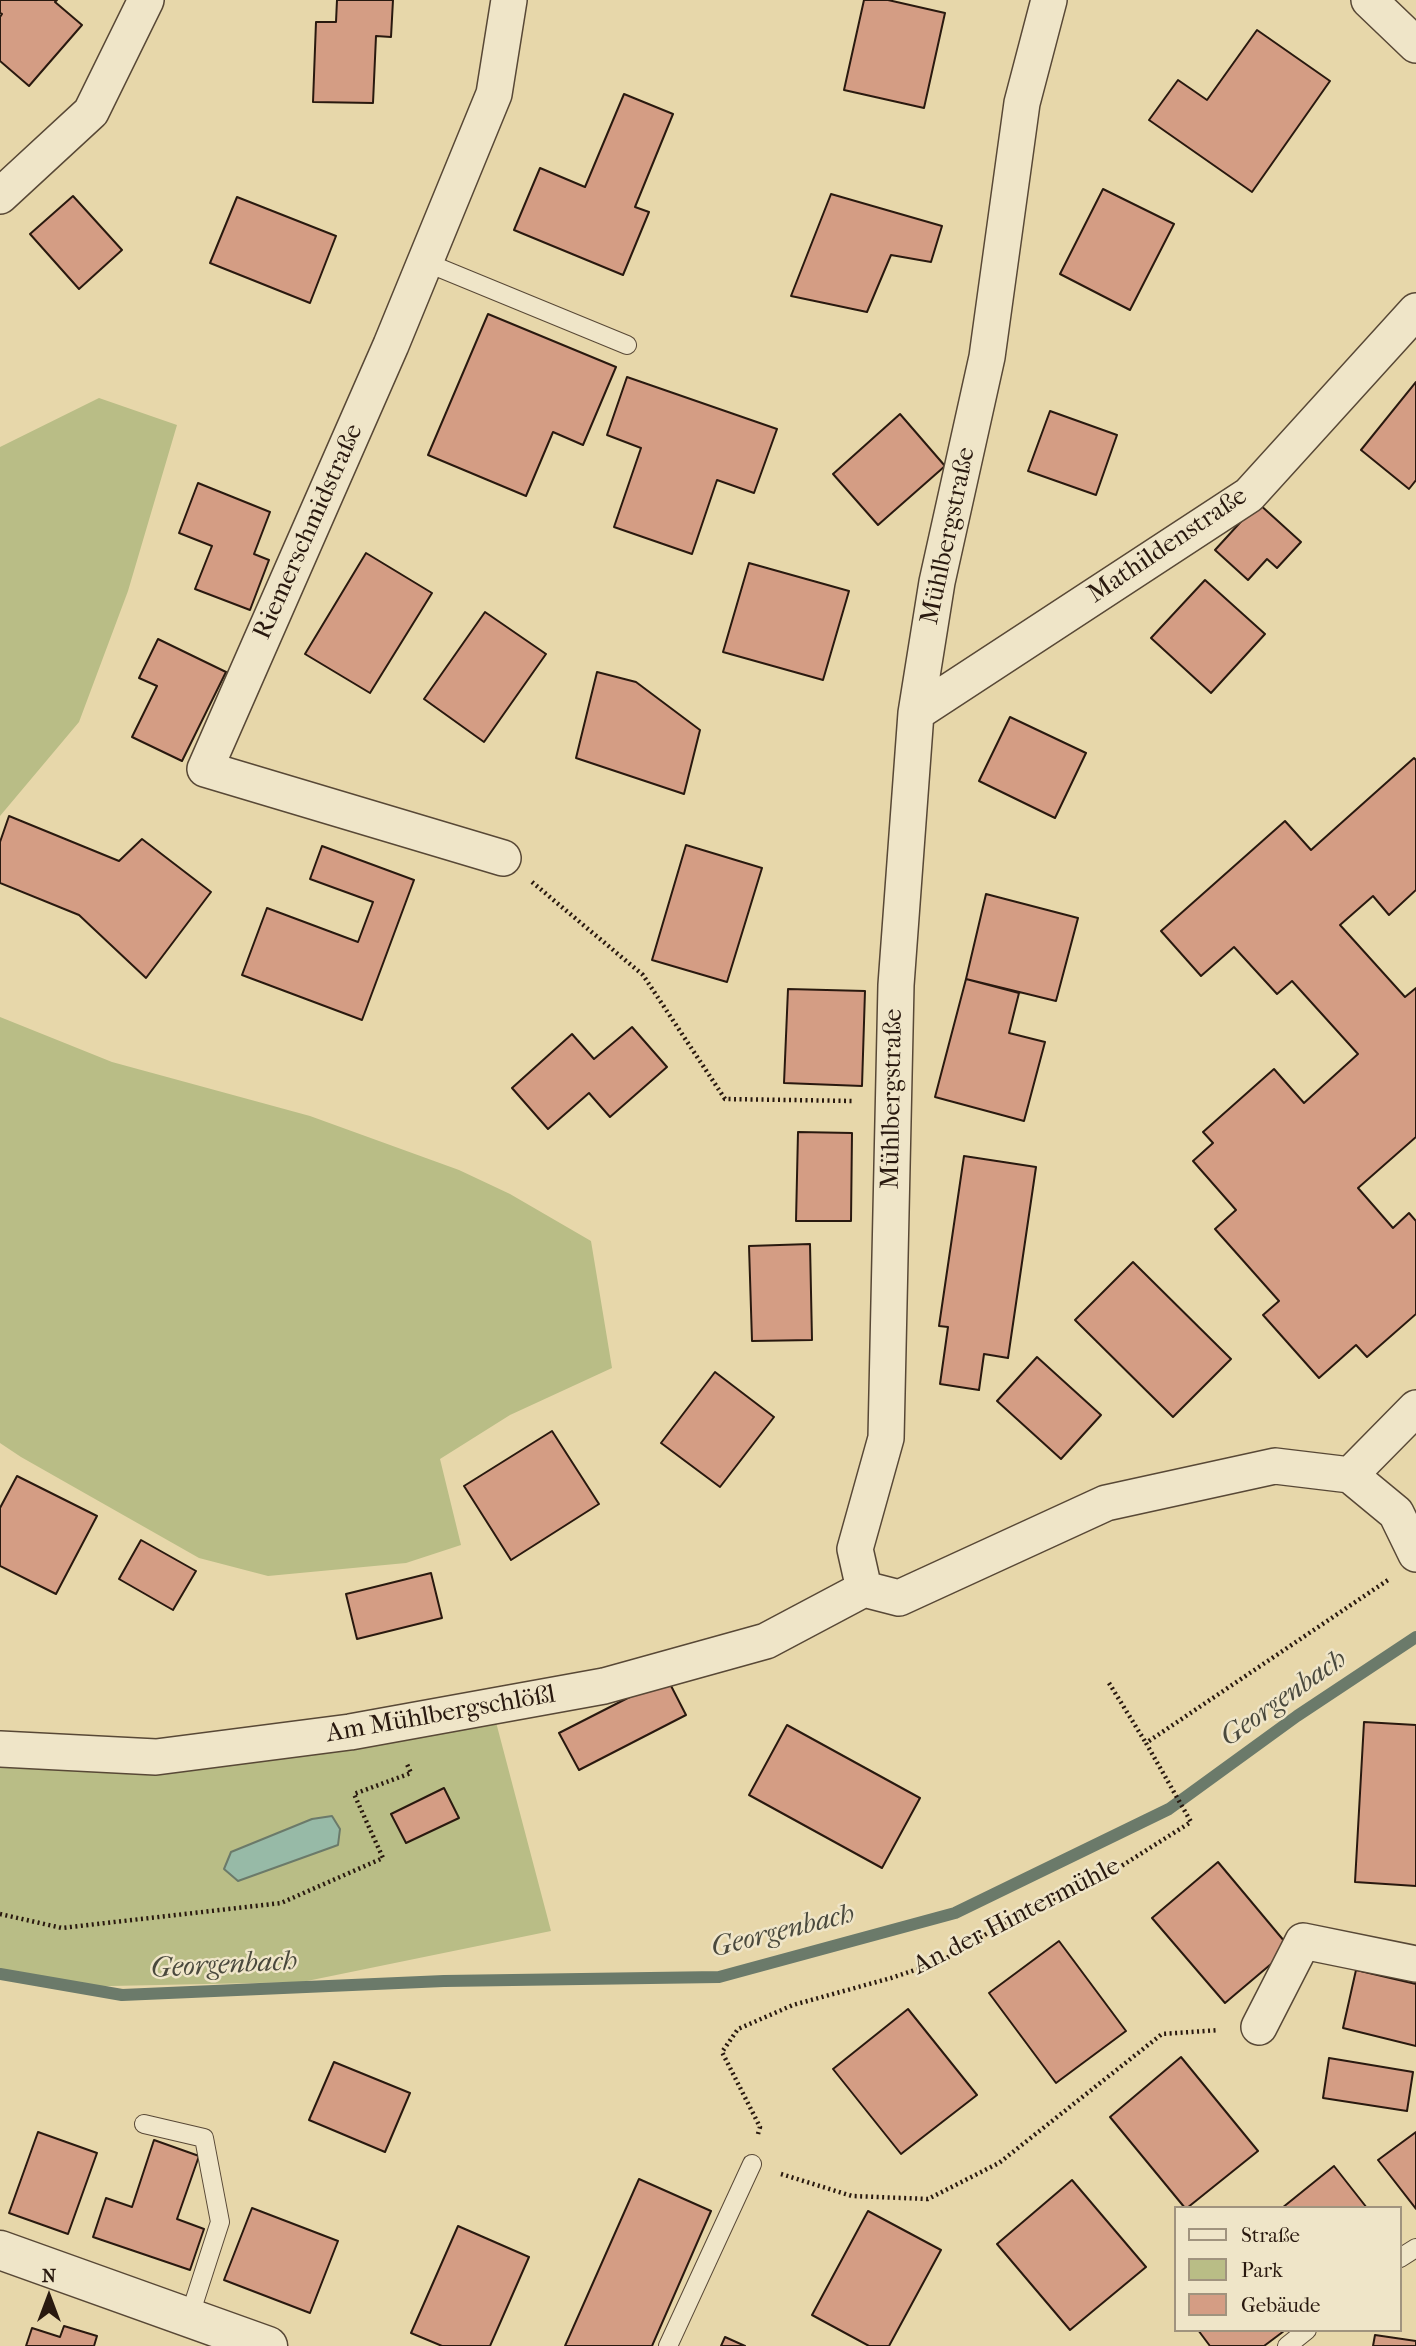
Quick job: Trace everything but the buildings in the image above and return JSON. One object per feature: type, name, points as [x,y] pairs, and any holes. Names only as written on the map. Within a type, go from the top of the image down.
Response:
[{"type":"street","points":[[0,196],[91,112],[146,0]]},
{"type":"street","name":"Riemerschmidstraße","points":[[503,858],[205,769],[425,262],[494,94],[509,0]]},
{"type":"street","name":"Mühlbergstraße","points":[[864,1589],[855,1549],[886,1438],[895,985],[916,713],[937,582],[987,357],[1022,103],[1049,0]]},
{"type":"street","points":[[1370,0],[1416,44]]},
{"type":"street","name":"Mathildenstraße","points":[[916,713],[1249,495],[1416,311]]},
{"type":"street","points":[[1350,1475],[1416,1408]]},
{"type":"street","points":[[864,1589],[899,1598],[1106,1503],[1275,1466],[1350,1475],[1396,1513],[1405,1565]]},
{"type":"street","name":"Am Mühlbergschlößl","points":[[0,1748],[156,1757],[349,1732],[604,1686],[766,1641],[864,1589]]},
{"type":"street","points":[[1259,2027],[1303,1941],[1416,1964]]},
{"type":"street","points":[[0,2250],[268,2346]]},
{"type":"lane","points":[[425,262],[627,345]]},
{"type":"lane","points":[[144,2124],[204,2137],[220,2222],[189,2318]]},
{"type":"lane","points":[[668,2346],[752,2164]]},
{"type":"lane","points":[[1287,2346],[1304,2332]]},
{"type":"path","points":[[503,858],[643,975],[725,1099],[893,1102]]},
{"type":"path","points":[[1109,1683],[1146,1743],[1405,1565]]},
{"type":"path","name":"An der Hintermühle","points":[[752,2164],[760,2127],[722,2052],[738,2029],[793,2005],[942,1961],[1016,1916],[1104,1877],[1191,1822],[1146,1743]]},
{"type":"path","points":[[0,1914],[62,1928],[281,1903],[383,1858],[354,1794],[411,1773]]},
{"type":"path","points":[[752,2164],[852,2196],[928,2199],[999,2163],[1162,2034],[1259,2027]]},
{"type":"green space","points":[[99,398],[177,425],[128,591],[79,722],[0,816],[0,447]]},
{"type":"green space","points":[[0,1017],[112,1062],[310,1116],[459,1170],[510,1194],[591,1241],[612,1368],[510,1415],[440,1459],[461,1545],[406,1563],[268,1576],[199,1558],[21,1457],[0,1443]]},
{"type":"green space","points":[[492,1707],[551,1931],[302,1982],[63,1987],[0,1976],[0,1749],[156,1757]]},
{"type":"shaded area","points":[[332,1816],[340,1829],[338,1845],[238,1881],[224,1869],[231,1852],[312,1819]]},
{"type":"waterway","name":"Georgenbach","points":[[0,1974],[122,1995],[444,1981],[719,1977],[955,1913],[1169,1809],[1297,1716],[1416,1637]]}]
